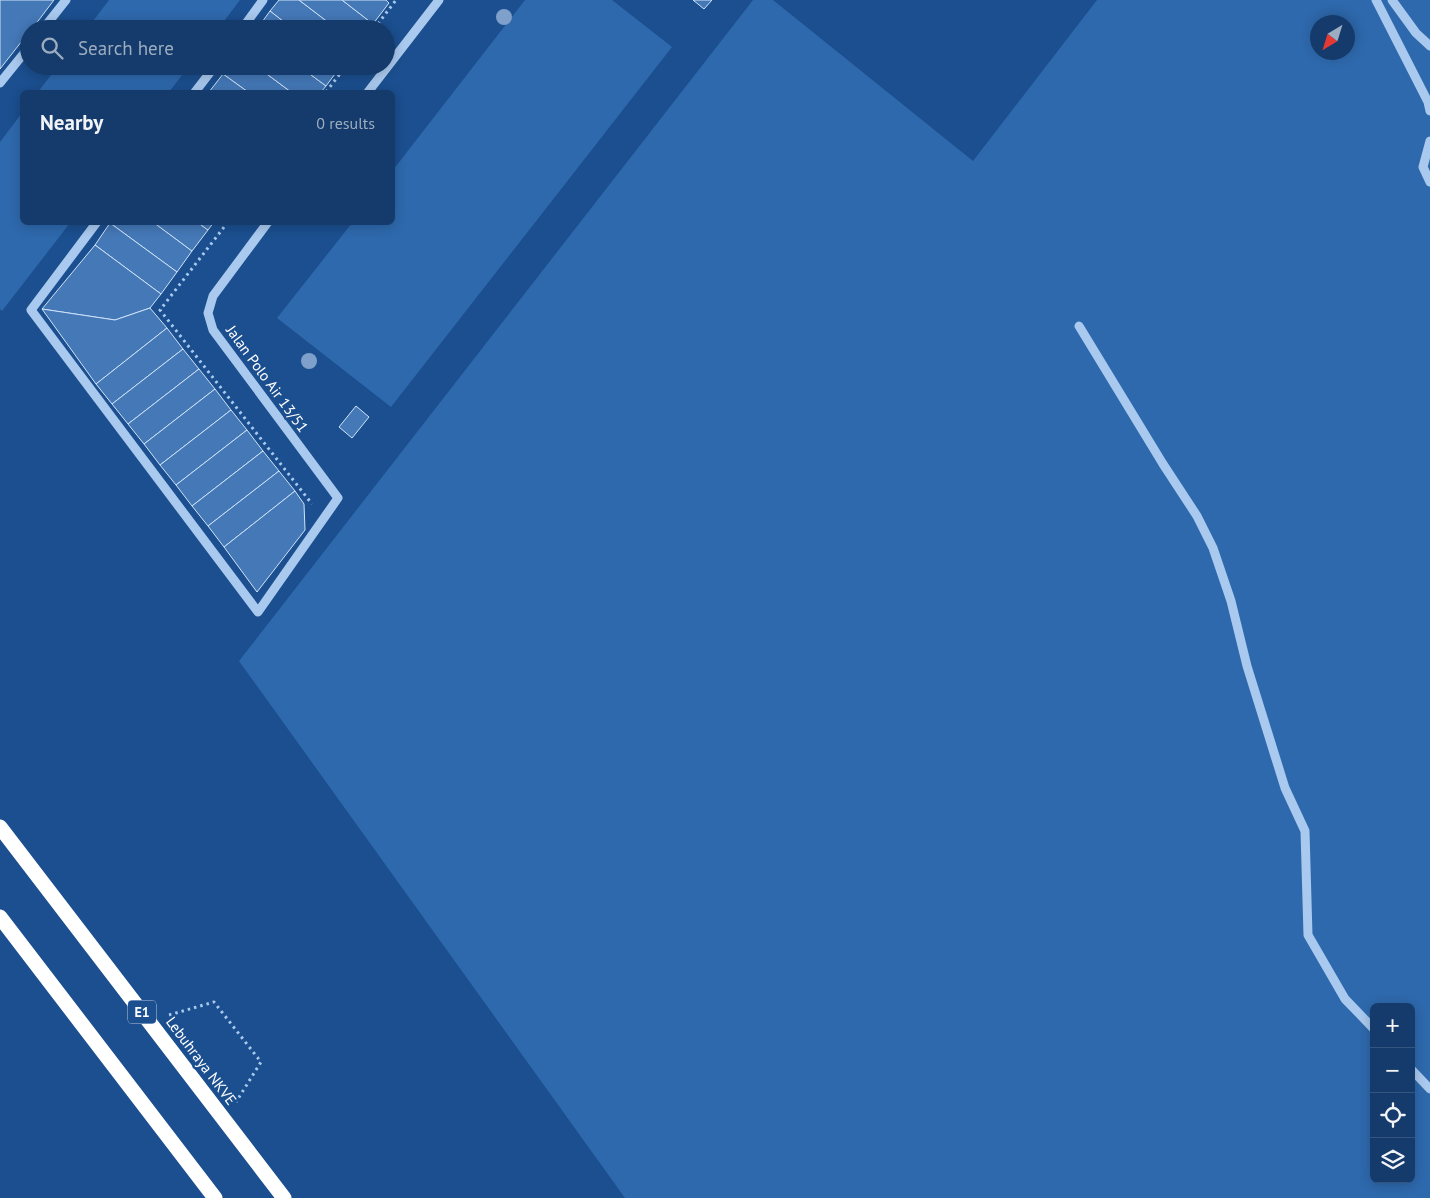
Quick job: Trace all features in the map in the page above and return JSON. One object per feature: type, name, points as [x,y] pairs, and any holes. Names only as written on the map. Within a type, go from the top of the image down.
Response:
[{"type":"highway","name":"Lebuhraya NKVE","points":[[0,827],[284,1198]]},
{"type":"highway","points":[[0,917],[215,1198]]},
{"type":"street","points":[[50,20],[66,0]]},
{"type":"street","points":[[249,20],[264,0]]},
{"type":"street","points":[[395,57],[439,0]]},
{"type":"street","points":[[1376,0],[1428,102],[1430,111]]},
{"type":"street","points":[[1392,0],[1416,33],[1430,46]]},
{"type":"street","points":[[0,83],[20,58]]},
{"type":"street","points":[[197,90],[208,75]]},
{"type":"street","points":[[370,90],[381,75]]},
{"type":"street","points":[[1430,141],[1423,167],[1430,182]]},
{"type":"street","name":"Jalan Polo Air 13/51","points":[[95,225],[30,310],[258,612],[338,498],[214,330],[208,313],[214,296],[266,225]]},
{"type":"street","points":[[1080,326],[1163,464],[1197,516],[1213,548],[1231,601],[1247,666],[1285,788],[1305,831],[1308,935],[1345,999],[1370,1025]]},
{"type":"street","points":[[1415,1073],[1430,1089]]},
{"type":"path","points":[[381,20],[396,0]]},
{"type":"path","points":[[328,90],[339,75]]},
{"type":"path","points":[[149,1021],[214,1002],[261,1062],[225,1121]]},
{"type":"shaded area","points":[[109,0],[240,0],[225,20],[94,20]]},
{"type":"shaded area","points":[[525,0],[612,0],[672,47],[391,407],[277,318],[350,225],[395,225],[395,167]]},
{"type":"shaded area","points":[[753,0],[773,0],[973,161],[1097,0],[1430,0],[1430,1198],[625,1198],[239,661]]},
{"type":"shaded area","points":[[51,75],[182,75],[171,90],[40,90]]},
{"type":"shaded area","points":[[20,116],[20,225],[68,225],[2,311],[0,309],[0,142]]},
{"type":"building","points":[[0,0],[54,0],[39,20],[20,20],[20,43],[0,69]]},
{"type":"building","points":[[279,0],[299,0],[325,20],[282,20],[270,11]]},
{"type":"building","points":[[299,0],[342,0],[368,20],[325,20]]},
{"type":"building","points":[[342,0],[386,0],[389,3],[376,20],[368,20]]},
{"type":"building","points":[[693,0],[712,0],[704,9]]},
{"type":"building","points":[[270,11],[282,20],[264,20]]},
{"type":"building","points":[[222,75],[224,75],[245,90],[211,90]]},
{"type":"building","points":[[224,75],[268,75],[288,90],[245,90]]},
{"type":"building","points":[[268,75],[311,75],[326,86],[323,90],[288,90]]},
{"type":"building","points":[[311,75],[334,75],[326,86]]},
{"type":"building","points":[[109,225],[113,225],[177,272],[161,294],[95,245]]},
{"type":"building","points":[[113,225],[157,225],[192,251],[177,272]]},
{"type":"building","points":[[157,225],[201,225],[208,230],[192,251]]},
{"type":"building","points":[[201,225],[212,225],[208,230]]},
{"type":"building","points":[[95,245],[161,294],[150,308],[115,320],[42,309]]},
{"type":"building","points":[[150,308],[167,328],[96,384],[42,309],[115,320]]},
{"type":"building","points":[[167,328],[183,349],[112,404],[96,384]]},
{"type":"building","points":[[183,349],[199,369],[128,424],[112,404]]},
{"type":"building","points":[[199,369],[215,389],[144,444],[128,424]]},
{"type":"building","points":[[215,389],[231,410],[160,465],[144,444]]},
{"type":"building","points":[[356,406],[369,417],[352,438],[339,427]]},
{"type":"building","points":[[231,410],[247,430],[176,485],[160,465]]},
{"type":"building","points":[[247,430],[263,451],[192,506],[176,485]]},
{"type":"building","points":[[263,451],[279,471],[208,526],[192,506]]},
{"type":"building","points":[[279,471],[295,491],[224,547],[208,526]]},
{"type":"building","points":[[295,491],[304,504],[305,530],[257,592],[224,547]]}]
